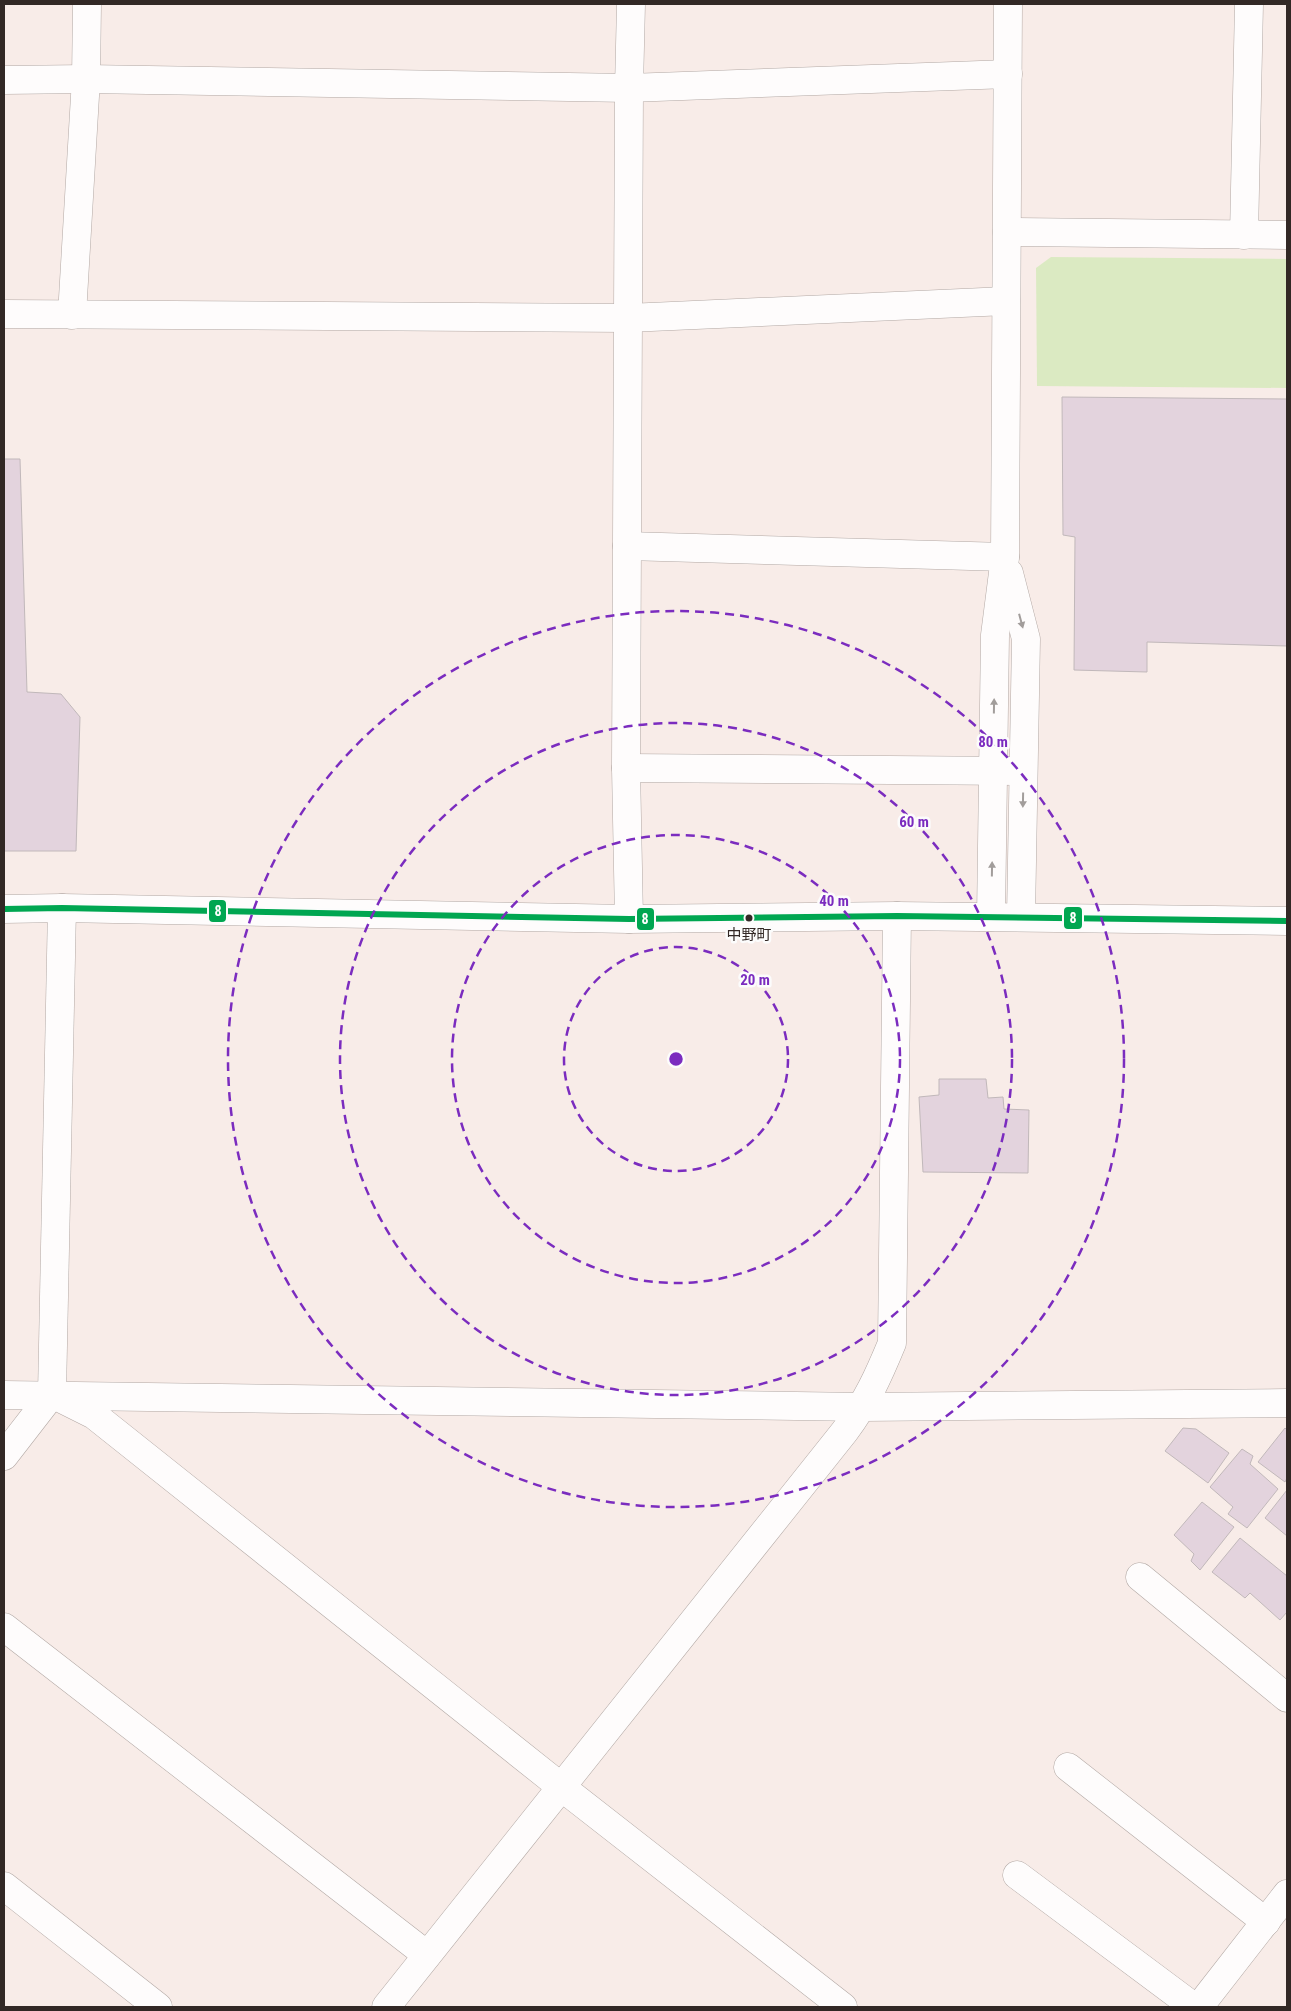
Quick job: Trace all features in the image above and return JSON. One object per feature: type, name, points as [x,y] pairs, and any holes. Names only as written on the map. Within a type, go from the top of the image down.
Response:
[{"type":"street","points":[[72,315],[86,79],[87,4]]},
{"type":"street","points":[[629,919],[626,768],[628,88],[631,4]]},
{"type":"street","points":[[991,917],[995,635],[1005,557],[1008,4]]},
{"type":"street","points":[[1244,235],[1249,4]]},
{"type":"street","points":[[4,80],[86,79],[628,88],[1008,74]]},
{"type":"street","points":[[1007,232],[1287,235]]},
{"type":"street","points":[[4,314],[628,318],[1006,301]]},
{"type":"street","points":[[627,546],[1005,557]]},
{"type":"street","points":[[1005,557],[1026,639],[1021,917]]},
{"type":"street","points":[[626,768],[1023,770]]},
{"type":"street","points":[[4,1456],[52,1394],[62,908]]},
{"type":"street","points":[[4,909],[62,908],[629,919],[897,916],[1287,921]]},
{"type":"street","points":[[386,2007],[863,1406],[879,1376],[892,1343],[897,916]]},
{"type":"street","points":[[4,1394],[863,1406],[1287,1403]]},
{"type":"street","points":[[52,1394],[94,1415],[560,1786],[844,2007]]},
{"type":"street","points":[[1140,1577],[1287,1698]]},
{"type":"street","points":[[4,1626],[427,1955]]},
{"type":"street","points":[[1068,1767],[1266,1922]]},
{"type":"street","points":[[1017,1875],[1194,2007]]},
{"type":"street","points":[[4,1886],[158,2007]]},
{"type":"street","points":[[1199,2007],[1287,1894]]},
{"type":"green space","points":[[1051,257],[1287,259],[1287,388],[1037,386],[1036,268]]},
{"type":"building","points":[[1062,397],[1287,399],[1287,646],[1147,642],[1147,672],[1074,670],[1075,537],[1063,535]]},
{"type":"building","points":[[4,459],[20,459],[27,692],[61,694],[80,717],[76,851],[4,851]]},
{"type":"building","points":[[939,1079],[986,1079],[988,1098],[1003,1097],[1004,1109],[1029,1110],[1028,1173],[923,1172],[919,1097],[939,1095]]},
{"type":"building","points":[[1183,1428],[1196,1429],[1229,1453],[1208,1483],[1165,1451]]},
{"type":"building","points":[[1285,1428],[1287,1430],[1287,1478],[1285,1482],[1258,1462]]},
{"type":"building","points":[[1242,1449],[1253,1456],[1250,1464],[1278,1489],[1247,1528],[1228,1514],[1233,1507],[1210,1487]]},
{"type":"building","points":[[1287,1490],[1287,1536],[1265,1518]]},
{"type":"building","points":[[1202,1502],[1234,1527],[1200,1570],[1191,1561],[1194,1554],[1174,1535]]},
{"type":"building","points":[[1240,1538],[1287,1576],[1287,1612],[1280,1620],[1250,1593],[1245,1598],[1212,1572]]},
{"type":"transit line","name":"8","points":[[4,909],[62,908],[629,919],[897,916],[1287,921]]},
{"type":"place","name":"中野町","points":[[749,918]]}]
